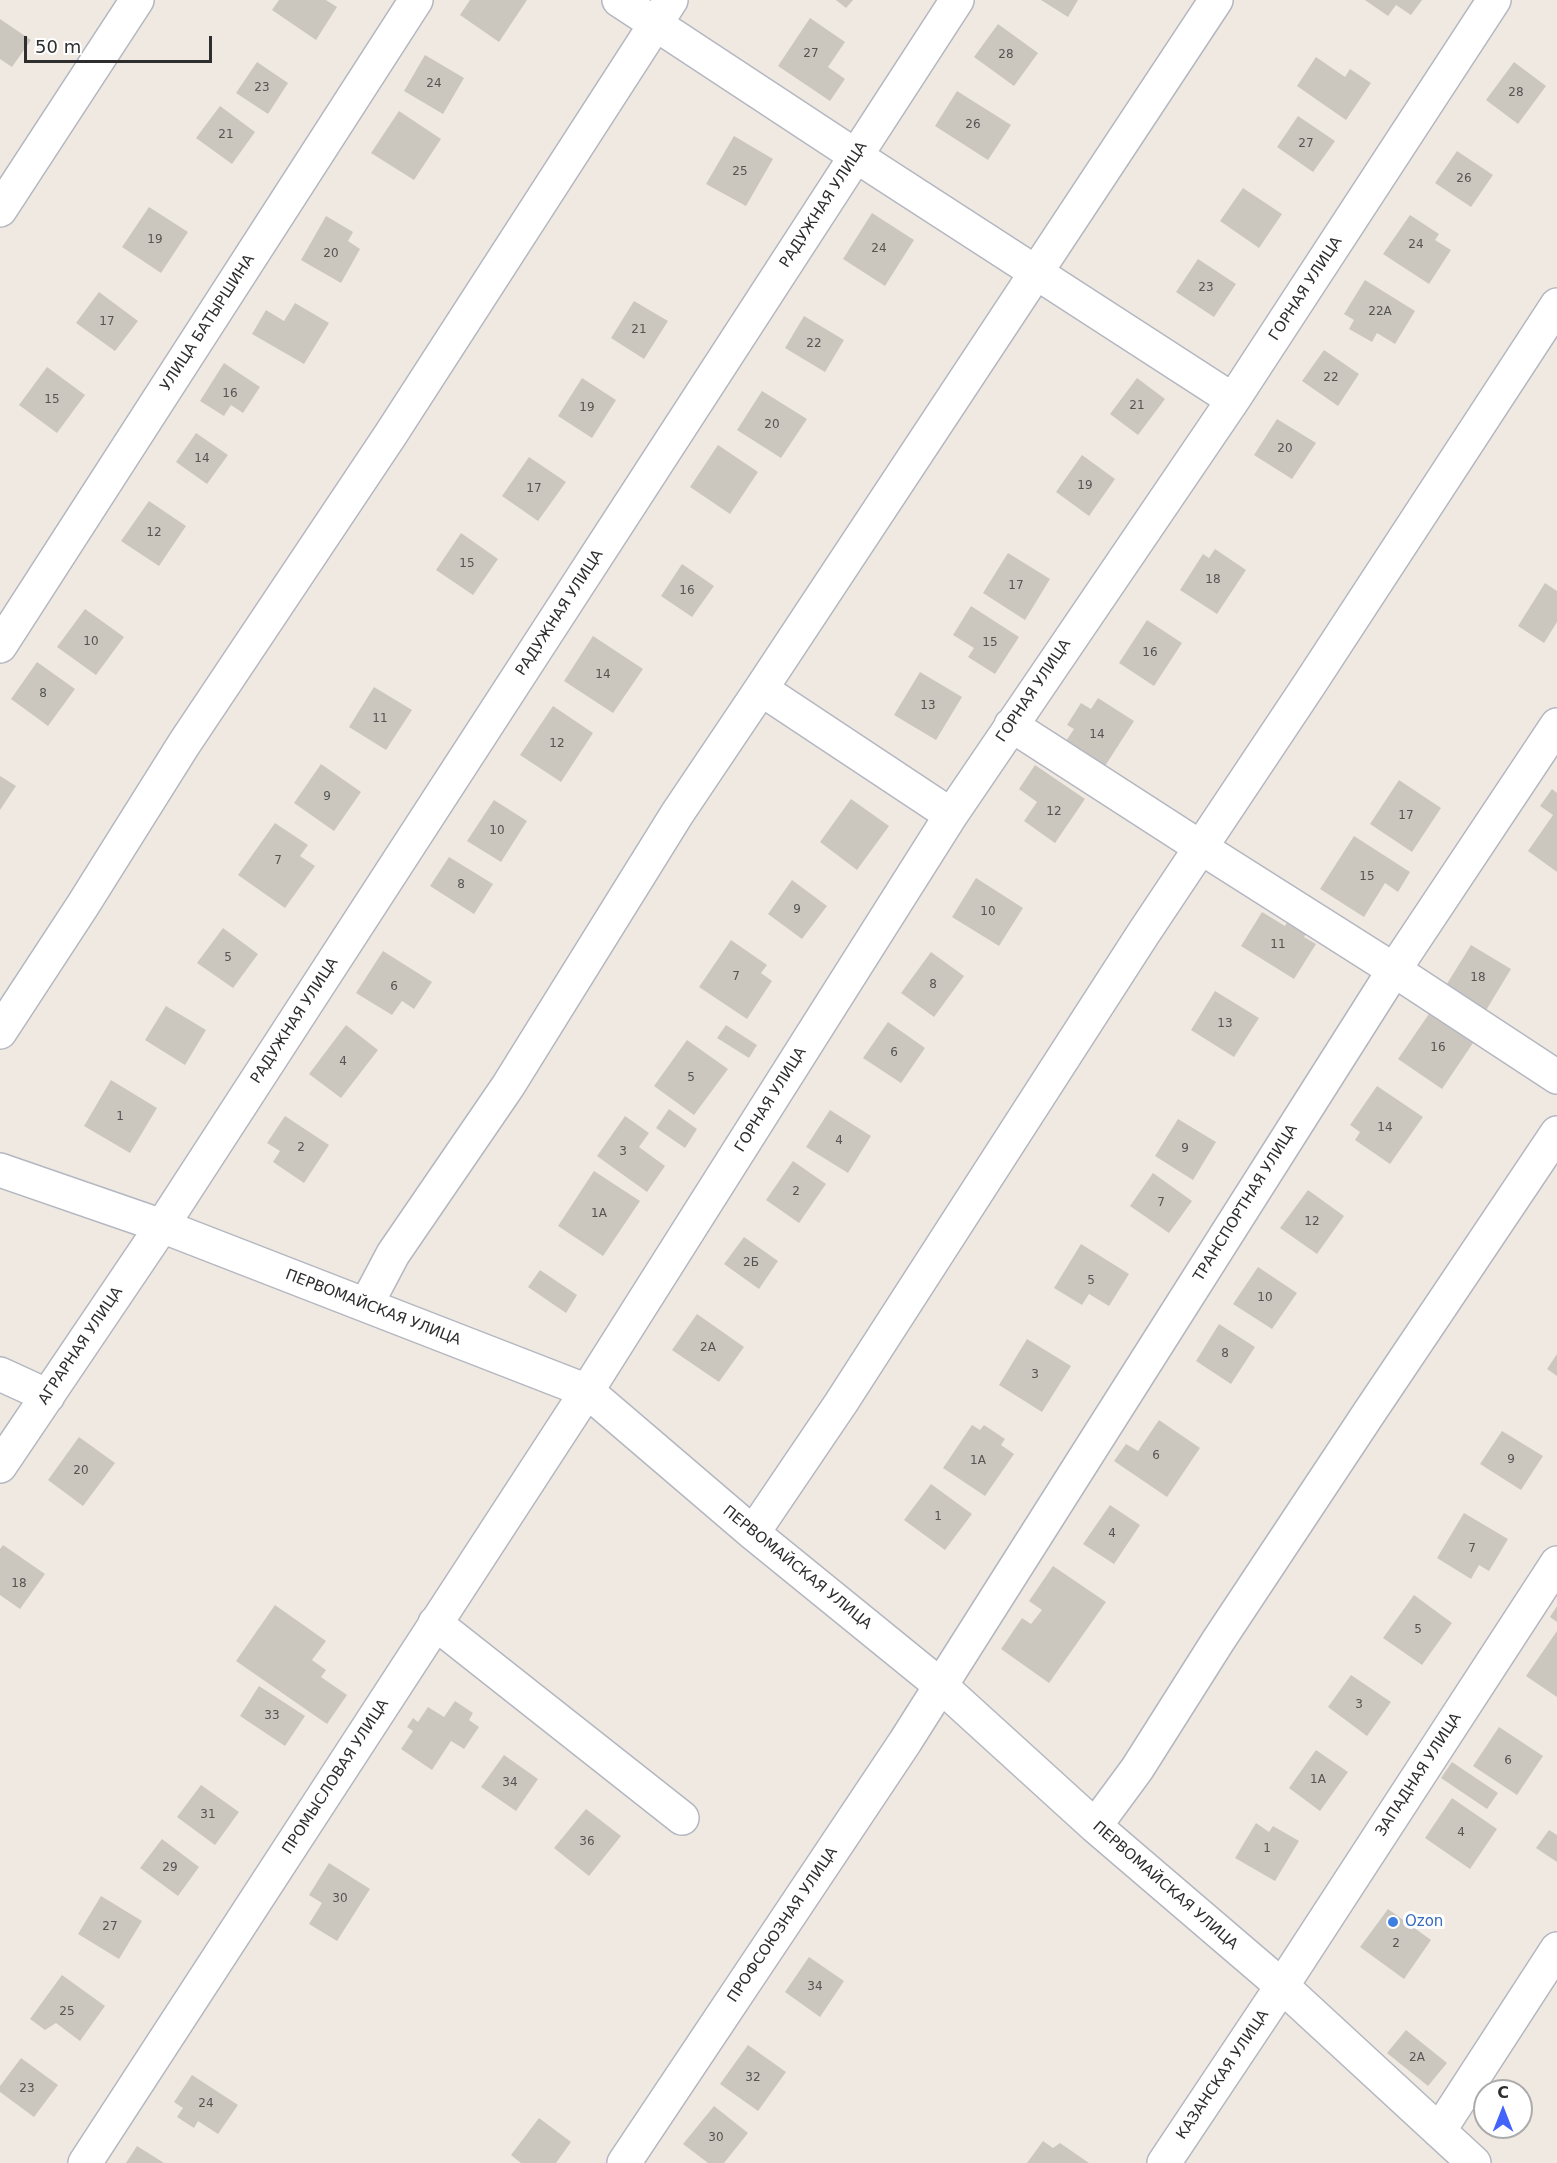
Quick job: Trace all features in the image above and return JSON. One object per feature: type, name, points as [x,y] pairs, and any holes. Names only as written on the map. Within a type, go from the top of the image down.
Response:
[{"type":"street","points":[[0,210],[137,0]]},
{"type":"street","name":"УЛИЦА БАТЫРШИНА","points":[[0,646],[416,0]]},
{"type":"street","points":[[619,0],[663,12],[856,156],[1233,400]]},
{"type":"street","name":"РАДУЖНАЯ УЛИЦА","points":[[162,1226],[957,0]]},
{"type":"street","points":[[366,1305],[393,1254],[508,1086],[677,814],[762,689],[1216,0]]},
{"type":"street","name":"ГОРНАЯ УЛИЦА","points":[[587,1391],[951,815],[1233,400],[1494,0]]},
{"type":"street","points":[[0,1032],[184,744],[385,444],[663,12]]},
{"type":"street","points":[[753,1533],[847,1394],[1200,848],[1557,305]]},
{"type":"street","points":[[762,689],[951,815]]},
{"type":"street","points":[[1011,725],[1557,1077]]},
{"type":"street","name":"ТРАНСПОРТНАЯ УЛИЦА","points":[[940,1685],[1394,970],[1557,725]]},
{"type":"street","points":[[1095,1826],[1137,1769],[1218,1641],[1557,1132]]},
{"type":"street","name":"ПЕРВОМАЙСКАЯ УЛИЦА","points":[[0,1170],[162,1226],[587,1391],[753,1533],[940,1685],[1095,1826],[1282,1986],[1474,2163]]},
{"type":"street","name":"АГРАРНАЯ УЛИЦА","points":[[0,1466],[162,1226]]},
{"type":"street","points":[[0,1374],[48,1396]]},
{"type":"street","name":"ПРОМЫСЛОВАЯ УЛИЦА","points":[[85,2163],[587,1391]]},
{"type":"street","name":"ЗАПАДНАЯ УЛИЦА","points":[[1282,1986],[1557,1563]]},
{"type":"street","points":[[435,1623],[682,1818]]},
{"type":"street","name":"ПРОФСОЮЗНАЯ УЛИЦА","points":[[624,2163],[898,1752],[940,1685]]},
{"type":"street","points":[[1439,2131],[1557,1949]]},
{"type":"street","name":"КАЗАНСКАЯ УЛИЦА","points":[[1164,2163],[1282,1986]]},
{"type":"building","points":[[279,0],[326,0],[337,7],[316,40],[272,10]]},
{"type":"building","points":[[470,0],[527,0],[499,42],[460,15]]},
{"type":"building","points":[[836,0],[853,0],[846,8]]},
{"type":"building","points":[[1041,0],[1078,0],[1068,17]]},
{"type":"building","points":[[1365,0],[1422,0],[1411,15],[1396,5],[1388,16]]},
{"type":"building","points":[[810,18],[845,42],[828,67],[845,79],[830,101],[778,66]]},
{"type":"building","points":[[0,19],[31,40],[12,67],[0,59]]},
{"type":"building","points":[[998,24],[1038,53],[1014,86],[974,57]]},
{"type":"building","points":[[425,55],[464,78],[443,114],[404,91]]},
{"type":"building","points":[[1316,57],[1345,77],[1350,69],[1371,83],[1346,120],[1297,86]]},
{"type":"building","points":[[257,62],[288,83],[268,114],[236,93]]},
{"type":"building","points":[[1514,62],[1546,86],[1518,124],[1486,100]]},
{"type":"building","points":[[957,91],[1011,125],[988,160],[935,126]]},
{"type":"building","points":[[220,106],[255,132],[232,164],[196,138]]},
{"type":"building","points":[[399,111],[441,139],[414,180],[371,153]]},
{"type":"building","points":[[1298,116],[1335,141],[1313,172],[1277,147]]},
{"type":"building","points":[[734,136],[773,159],[746,206],[706,184]]},
{"type":"building","points":[[1457,151],[1493,175],[1471,207],[1435,183]]},
{"type":"building","points":[[1243,188],[1282,214],[1259,248],[1220,221]]},
{"type":"building","points":[[149,207],[188,232],[161,273],[122,247]]},
{"type":"building","points":[[872,213],[914,240],[885,286],[843,259]]},
{"type":"building","points":[[1410,215],[1439,234],[1435,240],[1451,250],[1429,284],[1383,254]]},
{"type":"building","points":[[326,216],[353,232],[348,241],[360,249],[341,283],[301,260]]},
{"type":"building","points":[[1198,259],[1236,284],[1214,317],[1176,292]]},
{"type":"building","points":[[1365,280],[1415,311],[1395,344],[1377,333],[1372,342],[1349,329],[1354,320],[1344,314]]},
{"type":"building","points":[[99,292],[138,321],[115,351],[76,323]]},
{"type":"building","points":[[634,301],[668,321],[644,359],[611,338]]},
{"type":"building","points":[[295,303],[329,323],[304,364],[252,334],[266,310],[284,321]]},
{"type":"building","points":[[804,316],[844,340],[825,372],[785,348]]},
{"type":"building","points":[[1324,350],[1359,374],[1338,406],[1302,381]]},
{"type":"building","points":[[224,363],[260,387],[243,413],[231,405],[224,416],[200,401]]},
{"type":"building","points":[[47,367],[85,395],[57,433],[19,405]]},
{"type":"building","points":[[582,378],[616,400],[592,438],[558,416]]},
{"type":"building","points":[[1137,378],[1165,399],[1138,435],[1110,414]]},
{"type":"building","points":[[762,391],[807,419],[781,458],[737,430]]},
{"type":"building","points":[[1277,419],[1316,443],[1292,479],[1254,455]]},
{"type":"building","points":[[196,433],[228,455],[207,484],[176,462]]},
{"type":"building","points":[[718,445],[758,472],[730,514],[690,487]]},
{"type":"building","points":[[1082,455],[1115,479],[1089,516],[1056,492]]},
{"type":"building","points":[[529,457],[566,482],[538,521],[502,496]]},
{"type":"building","points":[[149,501],[186,526],[159,566],[121,541]]},
{"type":"building","points":[[461,533],[498,559],[473,595],[436,570]]},
{"type":"building","points":[[1215,549],[1246,570],[1217,614],[1180,590],[1203,554],[1209,558]]},
{"type":"building","points":[[1008,553],[1050,579],[1025,620],[983,593]]},
{"type":"building","points":[[682,564],[714,586],[692,617],[661,596]]},
{"type":"building","points":[[1545,583],[1557,591],[1557,622],[1544,643],[1518,626]]},
{"type":"building","points":[[971,606],[1019,637],[995,674],[968,657],[974,648],[953,635]]},
{"type":"building","points":[[85,609],[124,637],[96,675],[57,647]]},
{"type":"building","points":[[1147,620],[1182,643],[1154,686],[1119,663]]},
{"type":"building","points":[[593,636],[643,669],[613,713],[564,681]]},
{"type":"building","points":[[37,662],[75,689],[48,726],[11,699]]},
{"type":"building","points":[[920,672],[962,697],[936,740],[894,715]]},
{"type":"building","points":[[374,687],[412,710],[386,750],[349,727]]},
{"type":"building","points":[[1098,698],[1134,721],[1105,766],[1066,741],[1074,729],[1067,725],[1081,703],[1091,709]]},
{"type":"building","points":[[553,706],[593,733],[561,782],[520,755]]},
{"type":"building","points":[[321,764],[361,792],[334,831],[294,803]]},
{"type":"building","points":[[1035,765],[1085,799],[1055,843],[1024,821],[1037,802],[1019,789]]},
{"type":"building","points":[[0,776],[16,786],[0,810]]},
{"type":"building","points":[[1399,780],[1441,808],[1412,852],[1370,824]]},
{"type":"building","points":[[1552,789],[1557,793],[1557,872],[1528,851],[1553,815],[1540,806]]},
{"type":"building","points":[[851,799],[889,826],[857,870],[820,842]]},
{"type":"building","points":[[494,800],[527,821],[501,862],[467,841]]},
{"type":"building","points":[[275,823],[308,845],[300,856],[315,866],[285,908],[238,875]]},
{"type":"building","points":[[1354,836],[1410,872],[1398,892],[1385,883],[1364,917],[1320,889]]},
{"type":"building","points":[[449,857],[493,884],[474,914],[430,886]]},
{"type":"building","points":[[976,878],[1023,908],[999,946],[952,917]]},
{"type":"building","points":[[792,880],[827,906],[802,939],[768,914]]},
{"type":"building","points":[[1262,912],[1285,926],[1290,917],[1309,929],[1304,937],[1316,944],[1294,979],[1241,946]]},
{"type":"building","points":[[223,928],[258,954],[233,988],[197,963]]},
{"type":"building","points":[[731,940],[767,965],[761,973],[772,981],[747,1019],[699,987]]},
{"type":"building","points":[[1471,945],[1511,969],[1485,1012],[1445,987]]},
{"type":"building","points":[[383,951],[432,982],[414,1009],[402,1001],[392,1015],[356,993]]},
{"type":"building","points":[[931,952],[964,976],[934,1017],[901,993]]},
{"type":"building","points":[[1215,991],[1259,1018],[1234,1057],[1191,1030]]},
{"type":"building","points":[[166,1006],[206,1030],[185,1065],[145,1040]]},
{"type":"building","points":[[1433,1008],[1477,1037],[1442,1089],[1398,1059]]},
{"type":"building","points":[[888,1022],[925,1048],[901,1083],[863,1058]]},
{"type":"building","points":[[346,1025],[378,1050],[341,1098],[309,1074]]},
{"type":"building","points":[[726,1025],[757,1045],[749,1058],[717,1038]]},
{"type":"building","points":[[687,1040],[728,1069],[694,1115],[654,1086]]},
{"type":"building","points":[[111,1080],[157,1108],[130,1153],[84,1126]]},
{"type":"building","points":[[1377,1086],[1423,1117],[1390,1164],[1355,1140],[1360,1132],[1350,1125]]},
{"type":"building","points":[[669,1109],[697,1129],[685,1148],[656,1128]]},
{"type":"building","points":[[830,1110],[871,1136],[848,1173],[806,1147]]},
{"type":"building","points":[[285,1116],[329,1145],[304,1183],[273,1162],[280,1151],[267,1143]]},
{"type":"building","points":[[625,1116],[649,1133],[639,1147],[665,1166],[647,1192],[597,1156]]},
{"type":"building","points":[[1178,1119],[1216,1142],[1193,1180],[1155,1156]]},
{"type":"building","points":[[793,1161],[826,1184],[799,1223],[766,1200]]},
{"type":"building","points":[[594,1171],[640,1201],[603,1256],[558,1226]]},
{"type":"building","points":[[1153,1173],[1192,1201],[1169,1233],[1130,1206]]},
{"type":"building","points":[[1308,1190],[1344,1216],[1317,1254],[1280,1228]]},
{"type":"building","points":[[744,1237],[778,1261],[759,1289],[724,1264]]},
{"type":"building","points":[[1081,1244],[1129,1274],[1109,1306],[1089,1294],[1082,1305],[1054,1288]]},
{"type":"building","points":[[1258,1267],[1297,1293],[1272,1329],[1233,1304]]},
{"type":"building","points":[[540,1270],[577,1295],[566,1313],[528,1287]]},
{"type":"building","points":[[697,1314],[744,1347],[719,1382],[672,1350]]},
{"type":"building","points":[[1219,1324],[1255,1347],[1231,1384],[1196,1361]]},
{"type":"building","points":[[1027,1339],[1071,1366],[1042,1412],[999,1385]]},
{"type":"building","points":[[1557,1354],[1557,1376],[1547,1369]]},
{"type":"building","points":[[1159,1420],[1200,1448],[1167,1497],[1114,1461],[1126,1444],[1138,1451]]},
{"type":"building","points":[[972,1425],[980,1430],[984,1425],[1005,1439],[1001,1445],[1014,1454],[985,1496],[943,1468]]},
{"type":"building","points":[[1502,1431],[1543,1456],[1521,1490],[1480,1464]]},
{"type":"building","points":[[79,1437],[115,1463],[83,1506],[48,1480]]},
{"type":"building","points":[[931,1484],[972,1514],[945,1550],[904,1520]]},
{"type":"building","points":[[1110,1505],[1140,1525],[1114,1564],[1083,1544]]},
{"type":"building","points":[[1464,1513],[1508,1539],[1489,1571],[1479,1565],[1471,1579],[1437,1558]]},
{"type":"building","points":[[3,1545],[45,1574],[20,1609],[0,1595],[0,1549]]},
{"type":"building","points":[[1053,1566],[1106,1602],[1049,1683],[1001,1649],[1022,1618],[1031,1624],[1042,1610],[1029,1601]]},
{"type":"building","points":[[1414,1595],[1452,1623],[1422,1665],[1383,1638]]},
{"type":"building","points":[[275,1605],[326,1641],[312,1660],[326,1670],[321,1677],[347,1695],[327,1724],[236,1661]]},
{"type":"building","points":[[1557,1606],[1557,1622],[1550,1617]]},
{"type":"building","points":[[1557,1631],[1557,1697],[1526,1676]]},
{"type":"building","points":[[1351,1675],[1391,1702],[1367,1736],[1328,1707]]},
{"type":"building","points":[[259,1686],[305,1716],[285,1746],[240,1716]]},
{"type":"building","points":[[455,1701],[473,1713],[469,1720],[479,1727],[464,1749],[451,1741],[432,1770],[401,1749],[413,1731],[407,1727],[413,1718],[418,1722],[428,1707],[444,1717]]},
{"type":"building","points":[[1499,1727],[1543,1756],[1517,1795],[1473,1766]]},
{"type":"building","points":[[1316,1750],[1348,1772],[1320,1811],[1289,1788]]},
{"type":"building","points":[[504,1755],[538,1779],[516,1811],[481,1787]]},
{"type":"building","points":[[1452,1762],[1498,1793],[1487,1809],[1441,1778]]},
{"type":"building","points":[[201,1785],[239,1812],[215,1845],[177,1817]]},
{"type":"building","points":[[1452,1798],[1497,1829],[1470,1869],[1425,1838]]},
{"type":"building","points":[[586,1809],[621,1836],[589,1876],[554,1848]]},
{"type":"building","points":[[1256,1823],[1269,1832],[1273,1826],[1299,1841],[1275,1881],[1235,1858]]},
{"type":"building","points":[[1549,1830],[1557,1835],[1557,1862],[1536,1848]]},
{"type":"building","points":[[162,1839],[199,1867],[178,1896],[140,1868]]},
{"type":"building","points":[[329,1863],[370,1889],[337,1941],[309,1924],[322,1903],[309,1895]]},
{"type":"building","points":[[101,1896],[142,1921],[119,1959],[78,1934]]},
{"type":"building","points":[[1388,1909],[1431,1940],[1404,1979],[1360,1947]]},
{"type":"building","points":[[809,1957],[844,1981],[820,2017],[785,1992]]},
{"type":"building","points":[[62,1975],[105,2006],[80,2041],[56,2023],[45,2030],[30,2019]]},
{"type":"building","points":[[1406,2030],[1447,2063],[1428,2086],[1387,2053]]},
{"type":"building","points":[[748,2045],[786,2072],[758,2111],[720,2084]]},
{"type":"building","points":[[21,2058],[58,2085],[34,2117],[0,2092],[0,2086]]},
{"type":"building","points":[[192,2075],[238,2105],[218,2134],[198,2121],[194,2128],[177,2117],[183,2108],[174,2102]]},
{"type":"building","points":[[714,2106],[748,2133],[724,2163],[708,2163],[683,2144]]},
{"type":"building","points":[[539,2118],[571,2142],[556,2163],[521,2163],[511,2155]]},
{"type":"building","points":[[1043,2141],[1053,2148],[1060,2143],[1089,2163],[1027,2163]]},
{"type":"building","points":[[137,2146],[164,2163],[126,2163]]},
{"type":"place","name":"Ozon","points":[[1393,1922]]}]
